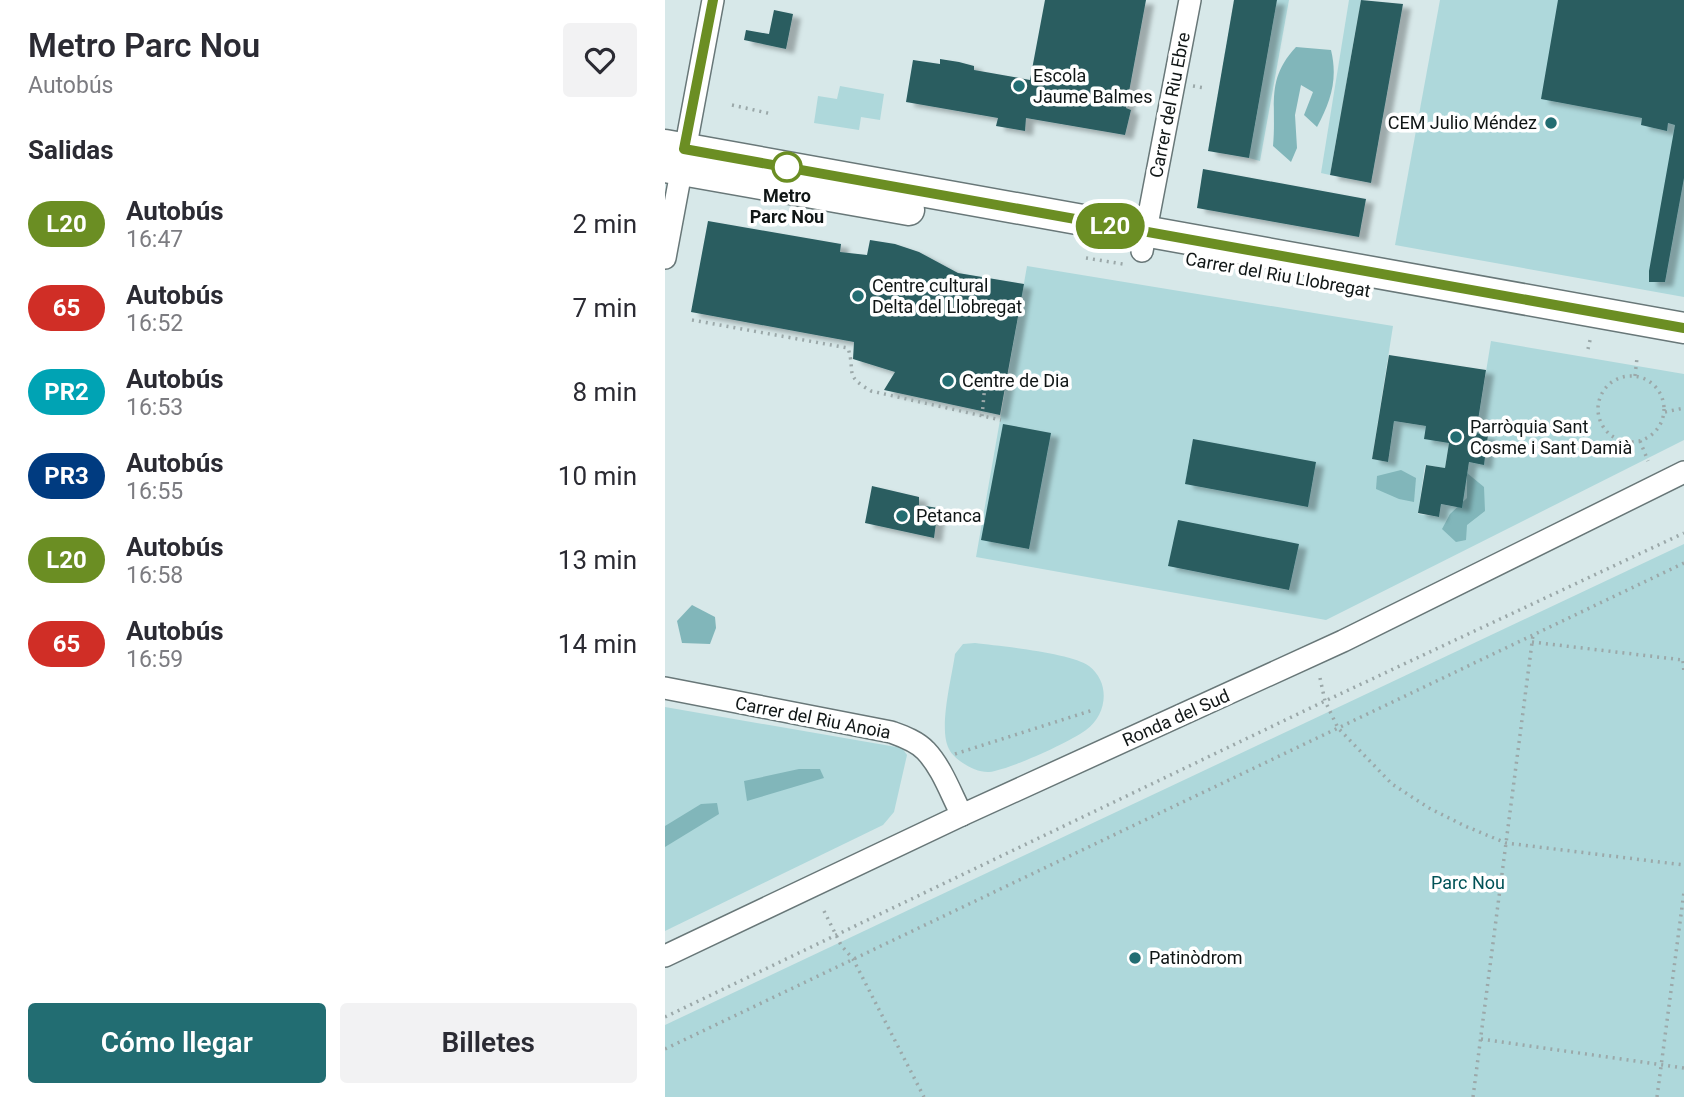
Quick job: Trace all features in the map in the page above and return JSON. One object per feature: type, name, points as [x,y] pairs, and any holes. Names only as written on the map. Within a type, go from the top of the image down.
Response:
[{"type":"street","points":[[665,258],[674,158],[713,0]]},
{"type":"street","name":"Carrer del Riu Ebre","points":[[1137,249],[1190,0]]},
{"type":"street","name":"Carrer del Riu Llobregat","points":[[674,158],[1137,249],[1684,349]]},
{"type":"street","name":"Carrer del Riu Llobregat","points":[[1137,249],[1684,328]]},
{"type":"street","name":"Ronda del Sud","points":[[665,956],[962,815],[1343,641],[1684,472]]},
{"type":"street","name":"Carrer del Riu Anoia","points":[[665,688],[891,732],[925,749],[962,815]]},
{"type":"path","points":[[732,104],[772,114]]},
{"type":"path","points":[[1086,258],[1137,249]]},
{"type":"path","points":[[692,320],[848,348],[856,382],[871,391],[1001,421]]},
{"type":"path","points":[[1635,376],[1637,358]]},
{"type":"path","points":[[1635,376],[1651,382],[1659,390],[1664,400],[1665,412],[1662,423],[1655,432],[1640,441],[1623,442],[1613,437],[1600,421],[1598,411],[1603,391],[1610,383],[1619,378],[1635,376]]},
{"type":"path","points":[[982,416],[985,384]]},
{"type":"path","points":[[1665,412],[1684,408]]},
{"type":"path","points":[[1640,441],[1648,461]]},
{"type":"path","points":[[665,1017],[1325,701],[1684,533]]},
{"type":"path","points":[[665,1049],[1684,563]]},
{"type":"path","points":[[1473,1097],[1533,635]]},
{"type":"path","points":[[1532,642],[1683,660],[1684,673]]},
{"type":"path","points":[[1320,678],[1325,701],[1338,728],[1392,784],[1429,808],[1506,843],[1684,865]]},
{"type":"path","points":[[933,762],[1093,710]]},
{"type":"path","points":[[1657,1097],[1684,892]]},
{"type":"path","points":[[824,911],[836,935],[853,959],[924,1097]]},
{"type":"path","points":[[1481,1040],[1684,1068]]},
{"type":"green space","points":[[1277,0],[1289,0],[1260,161],[1249,158]]},
{"type":"green space","points":[[1349,0],[1361,0],[1330,175],[1321,173]]},
{"type":"green space","name":"CEM Julio Méndez","points":[[1440,0],[1684,0],[1684,297],[1395,245]]},
{"type":"green space","points":[[840,86],[884,94],[880,120],[861,117],[859,130],[814,123],[818,96],[837,99]]},
{"type":"green space","points":[[1027,266],[1393,326],[1372,459],[1388,462],[1394,421],[1426,426],[1449,443],[1445,468],[1425,465],[1418,514],[1439,517],[1441,504],[1461,508],[1469,462],[1484,464],[1488,435],[1476,433],[1491,341],[1684,374],[1684,440],[1326,620],[976,557]]},
{"type":"green space","name":"Parc Nou","points":[[1684,544],[1684,1097],[665,1097],[665,1025]]},
{"type":"green space","points":[[975,643],[1068,657],[1089,666],[1101,681],[1104,699],[1093,724],[1039,755],[1011,766],[989,772],[966,765],[949,749],[945,716],[955,654],[963,644]]},
{"type":"green space","points":[[665,707],[902,748],[907,755],[894,812],[883,825],[665,931]]},
{"type":"shaded area","points":[[1296,47],[1331,50],[1334,71],[1329,99],[1317,127],[1304,115],[1313,92],[1301,85],[1295,115],[1297,148],[1291,162],[1273,146],[1274,93],[1280,71]]},
{"type":"shaded area","points":[[1401,470],[1416,478],[1414,502],[1376,489],[1377,476]]},
{"type":"shaded area","points":[[1467,473],[1484,487],[1485,511],[1467,525],[1466,540],[1456,542],[1442,529],[1450,514],[1467,498]]},
{"type":"shaded area","points":[[692,605],[715,617],[716,628],[710,644],[682,643],[677,621]]},
{"type":"shaded area","points":[[799,769],[820,769],[824,778],[747,801],[744,781]]},
{"type":"shaded area","points":[[717,803],[719,814],[665,847],[665,826],[701,804]]},
{"type":"building","points":[[1045,0],[1146,0],[1126,108],[1131,110],[1125,135],[1026,118],[1025,131],[996,126],[998,118],[906,102],[913,60],[940,64],[940,59],[959,62],[974,66],[974,70],[1030,80]]},
{"type":"building","points":[[1234,0],[1277,0],[1249,158],[1208,151]]},
{"type":"building","points":[[1361,0],[1403,4],[1371,183],[1330,175]]},
{"type":"building","points":[[1558,0],[1684,0],[1684,178],[1665,282],[1649,282],[1649,271],[1675,125],[1668,123],[1667,131],[1641,125],[1642,118],[1541,99]]},
{"type":"building","points":[[774,10],[793,14],[786,49],[744,40],[746,30],[769,34]]},
{"type":"building","points":[[1203,169],[1366,199],[1359,237],[1197,208]]},
{"type":"building","name":"Centre cultural Delta del Llobregat","points":[[708,221],[841,244],[840,252],[867,255],[870,240],[895,244],[919,252],[958,273],[1024,284],[1000,415],[884,390],[895,372],[853,359],[854,342],[691,312]]},
{"type":"building","name":"Parròquia Sant Cosme i Sant Damià","points":[[1389,355],[1486,370],[1476,433],[1488,435],[1484,465],[1469,462],[1462,508],[1441,504],[1439,517],[1418,513],[1426,465],[1445,468],[1449,443],[1424,439],[1426,426],[1394,421],[1388,462],[1372,459]]},
{"type":"building","points":[[1003,424],[1051,433],[1029,549],[981,540]]},
{"type":"building","points":[[1193,439],[1316,462],[1308,507],[1185,484]]},
{"type":"building","name":"Petanca","points":[[872,486],[919,497],[919,505],[938,508],[934,538],[865,523]]},
{"type":"building","points":[[1178,520],[1299,544],[1289,590],[1168,566]]},
{"type":"bus line","name":"L20","points":[[713,0],[684,149],[1684,328]]},
{"type":"place","name":"Escola Jaume Balmes","points":[[1019,86]]},
{"type":"place","name":"CEM Julio Méndez","points":[[1551,123]]},
{"type":"place","name":"Metro Parc Nou","points":[[787,167]]},
{"type":"place","name":"Centre cultural Delta del Llobregat","points":[[858,296]]},
{"type":"place","name":"Centre de Dia","points":[[948,381]]},
{"type":"place","name":"Parròquia Sant Cosme i Sant Damià","points":[[1456,437]]},
{"type":"place","name":"Petanca","points":[[902,516]]},
{"type":"place","name":"Patinòdrom","points":[[1135,958]]}]
